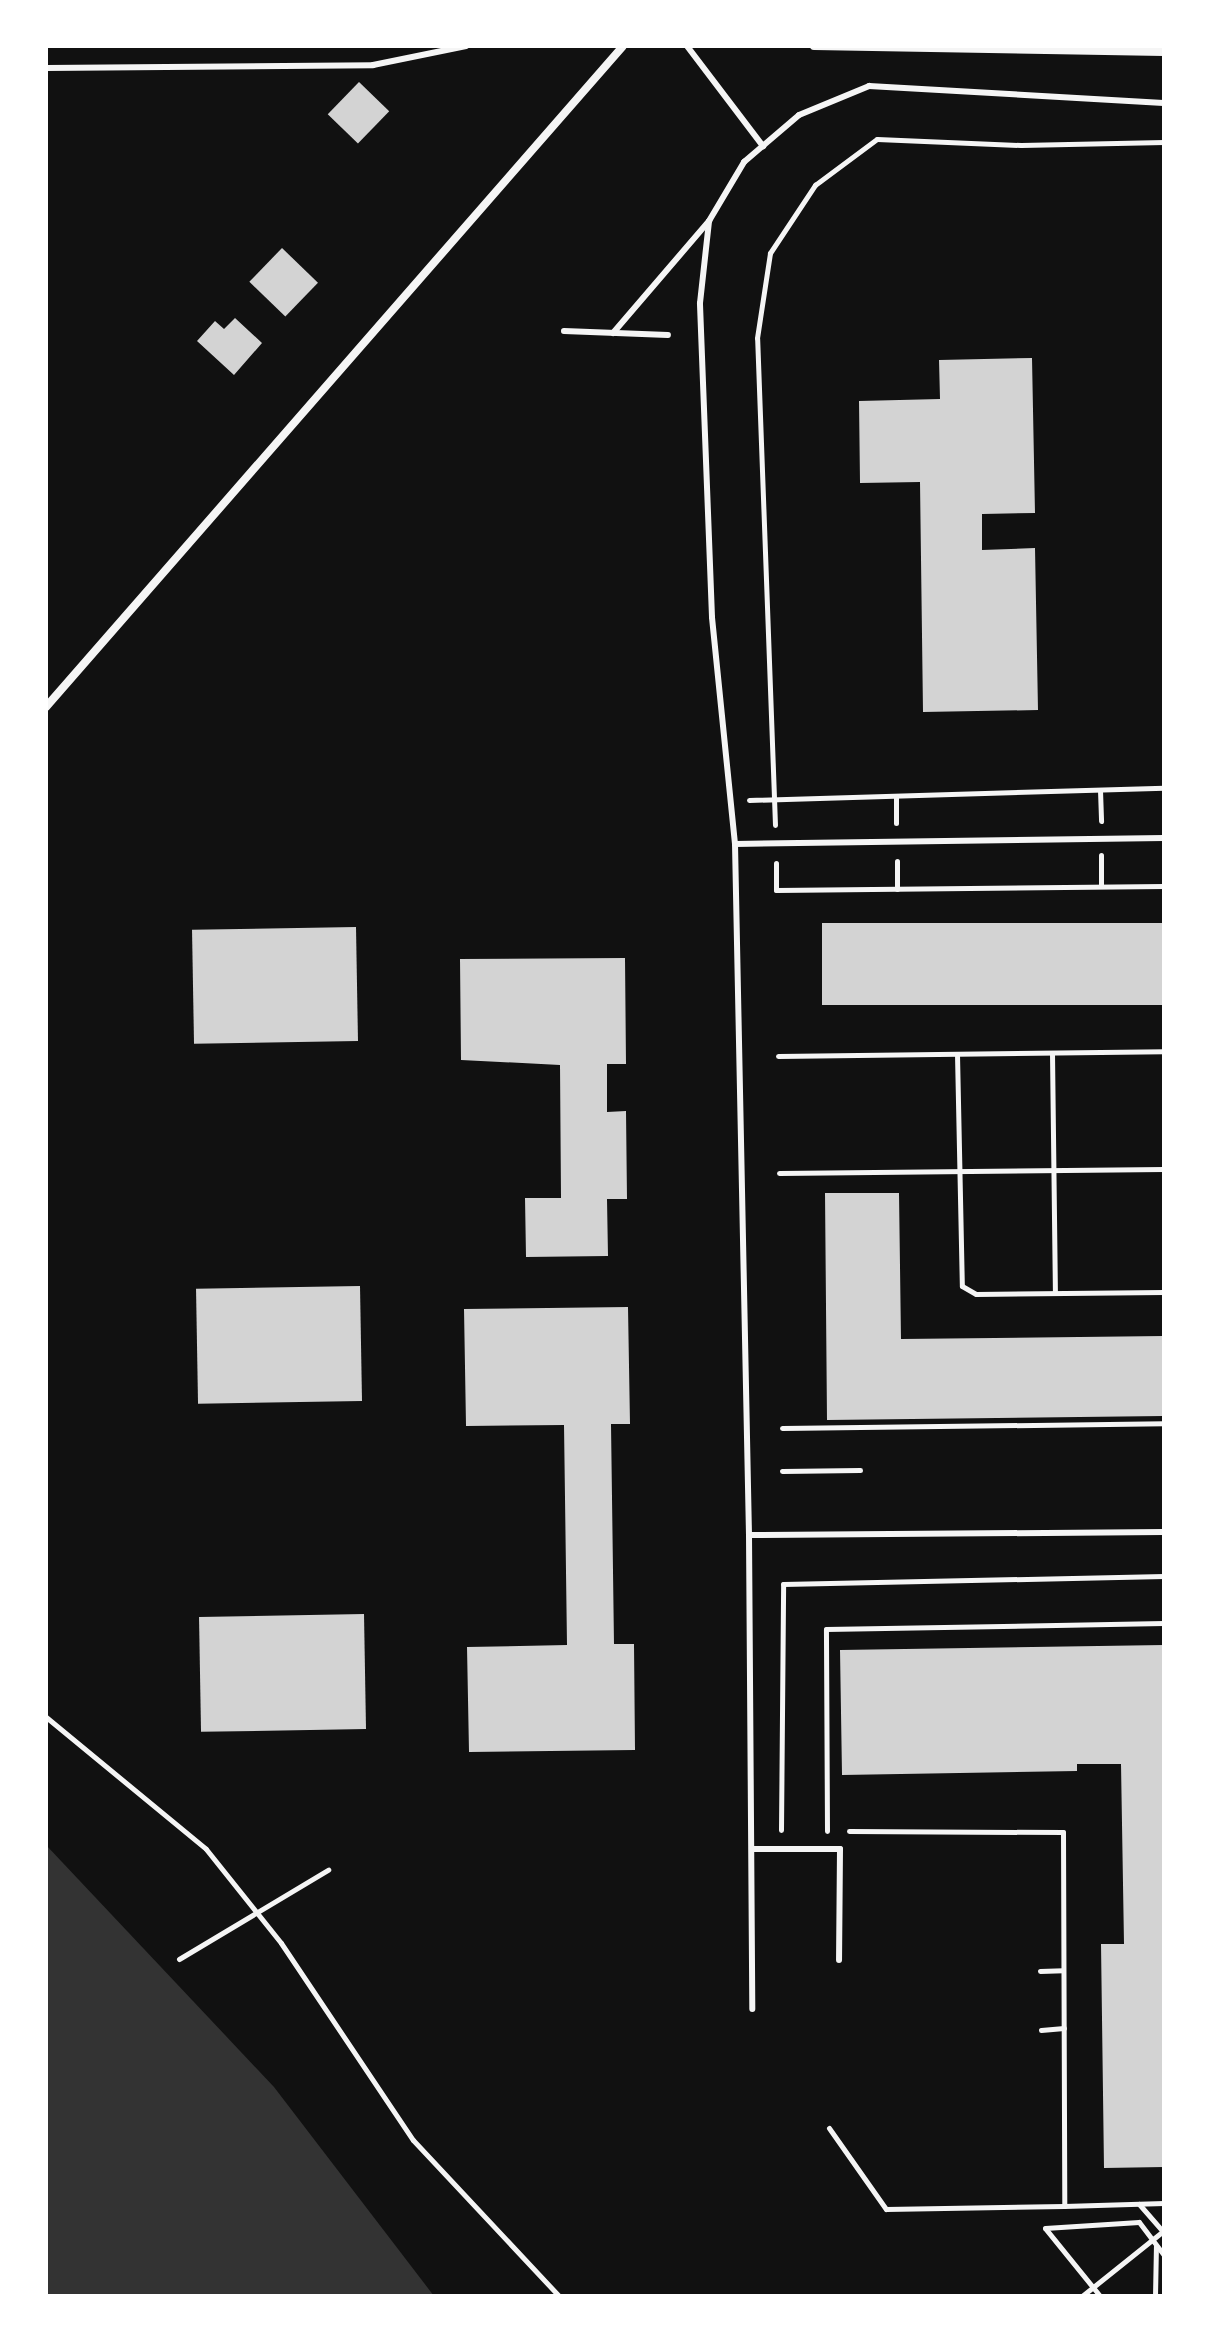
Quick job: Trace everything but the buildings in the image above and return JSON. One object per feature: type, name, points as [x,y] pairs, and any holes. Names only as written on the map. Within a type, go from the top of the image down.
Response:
[{"type":"street","points":[[46,707],[623,46]]},
{"type":"street","points":[[814,46],[1164,52]]},
{"type":"lane","points":[[46,68],[373,65],[466,46]]},
{"type":"lane","points":[[687,46],[763,146]]},
{"type":"lane","points":[[613,333],[709,221],[744,162],[799,115],[869,86],[1164,103]]},
{"type":"lane","points":[[709,221],[700,303],[712,617],[735,844],[749,1535],[752,2009]]},
{"type":"lane","points":[[564,331],[668,335]]},
{"type":"lane","points":[[735,844],[1164,838]]},
{"type":"lane","points":[[749,1535],[1164,1532]]},
{"type":"lane","points":[[753,1849],[840,1849],[839,1960]]},
{"type":"path","points":[[776,843],[757,338],[770,253],[815,185],[877,139],[1021,145],[1164,142]]},
{"type":"path","points":[[745,800],[1164,788]]},
{"type":"path","points":[[776,890],[1164,886]]},
{"type":"path","points":[[778,1056],[1164,1051]]},
{"type":"path","points":[[1052,1053],[1055,1293]]},
{"type":"path","points":[[957,1054],[962,1286],[976,1294],[1164,1292]]},
{"type":"path","points":[[779,1173],[1164,1169]]},
{"type":"path","points":[[782,1428],[1164,1423]]},
{"type":"path","points":[[782,1471],[860,1470]]},
{"type":"path","points":[[781,1849],[783,1584],[1164,1576]]},
{"type":"path","points":[[1064,2206],[1063,1832],[826,1831],[826,1629],[1164,1623]]},
{"type":"path","points":[[46,1717],[206,1849],[255,1910],[413,2140],[559,2296]]},
{"type":"path","points":[[179,1959],[255,1910],[328,1870]]},
{"type":"path","points":[[1040,1971],[1063,1970]]},
{"type":"path","points":[[1041,2030],[1064,2028]]},
{"type":"path","points":[[829,2128],[886,2209],[1164,2203]]},
{"type":"path","points":[[1082,2296],[1164,2232],[1139,2204]]},
{"type":"path","points":[[1100,2296],[1045,2228],[1139,2222],[1164,2255]]},
{"type":"path","points":[[1154,2242],[1155,2296]]},
{"type":"shaded area","points":[[46,1845],[274,2087],[434,2296],[46,2296]]}]
